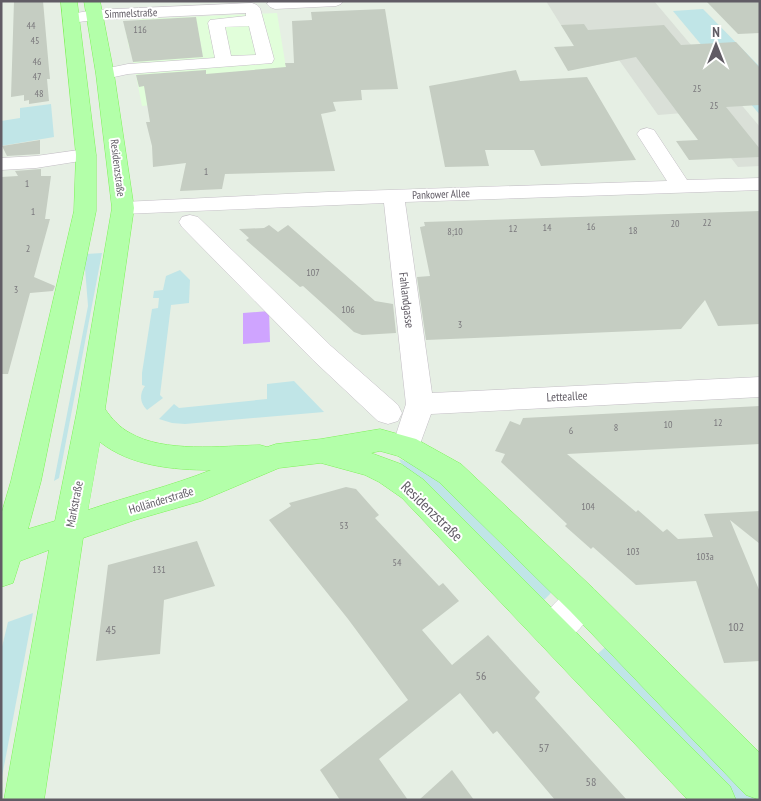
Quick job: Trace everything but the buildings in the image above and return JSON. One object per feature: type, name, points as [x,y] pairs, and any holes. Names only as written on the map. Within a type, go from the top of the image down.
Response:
[{"type":"main road","name":"Residenzstraße","points":[[85,212],[123,208],[105,74],[93,8]]},
{"type":"main road","points":[[3,558],[26,481],[85,212],[86,155],[70,10]]},
{"type":"main road","name":"Markstraße","points":[[24,800],[69,529],[91,411],[123,208]]},
{"type":"main road","points":[[91,411],[106,431],[124,442],[151,453],[193,459],[276,456]]},
{"type":"main road","points":[[321,452],[361,442],[380,440],[406,447],[450,473],[582,600],[760,780]]},
{"type":"main road","name":"Residenzstraße","points":[[321,452],[372,465],[390,473],[413,490],[716,800]]},
{"type":"main road","name":"Holländerstraße","points":[[3,558],[69,529],[135,507],[190,492],[276,456],[321,452]]},
{"type":"street","points":[[275,4],[336,1]]},
{"type":"street","name":"Simmelstraße","points":[[70,10],[93,8],[253,15]]},
{"type":"street","points":[[105,74],[128,69],[266,59],[253,15],[216,23],[224,62]]},
{"type":"street","points":[[647,134],[681,186]]},
{"type":"street","points":[[1,164],[36,162],[86,155]]},
{"type":"street","name":"Pankower Allee","points":[[123,208],[394,196],[760,184]]},
{"type":"street","name":"Fahlandgasse","points":[[394,196],[420,404]]},
{"type":"street","points":[[190,222],[322,353],[388,413]]},
{"type":"street","name":"Letteallee","points":[[420,404],[760,387]]},
{"type":"street","points":[[406,447],[420,404]]},
{"type":"street","points":[[552,632],[582,600]]},
{"type":"shaded area","points":[[546,1],[654,1],[760,127],[760,166],[738,167],[696,112],[658,115],[619,60],[587,67]]},
{"type":"shaded area","points":[[703,9],[760,67],[760,115],[673,11]]},
{"type":"shaded area","points":[[277,13],[290,92],[142,106],[133,61],[202,52],[200,39],[129,48],[125,27],[140,19]]},
{"type":"shaded area","points":[[51,104],[54,137],[1,146],[1,121],[20,118],[20,108]]},
{"type":"shaded area","points":[[102,253],[59,478],[54,481],[88,306],[85,268],[86,254]]},
{"type":"shaded area","points":[[180,270],[190,280],[189,303],[171,305],[160,395],[163,398],[147,410],[141,398],[145,386],[142,385],[142,373],[152,309],[158,308],[159,298],[153,298],[154,291],[163,290],[166,276]]},
{"type":"shaded area","points":[[269,311],[270,342],[243,344],[243,313]]},
{"type":"shaded area","points":[[294,381],[324,412],[185,424],[159,419],[174,404],[179,408],[267,399],[267,384]]},
{"type":"shaded area","points":[[399,459],[413,464],[448,486],[552,590],[550,594],[543,601]]},
{"type":"shaded area","points":[[33,613],[1,782],[1,651],[8,622]]},
{"type":"shaded area","points":[[610,643],[759,800],[736,800],[594,657]]}]
